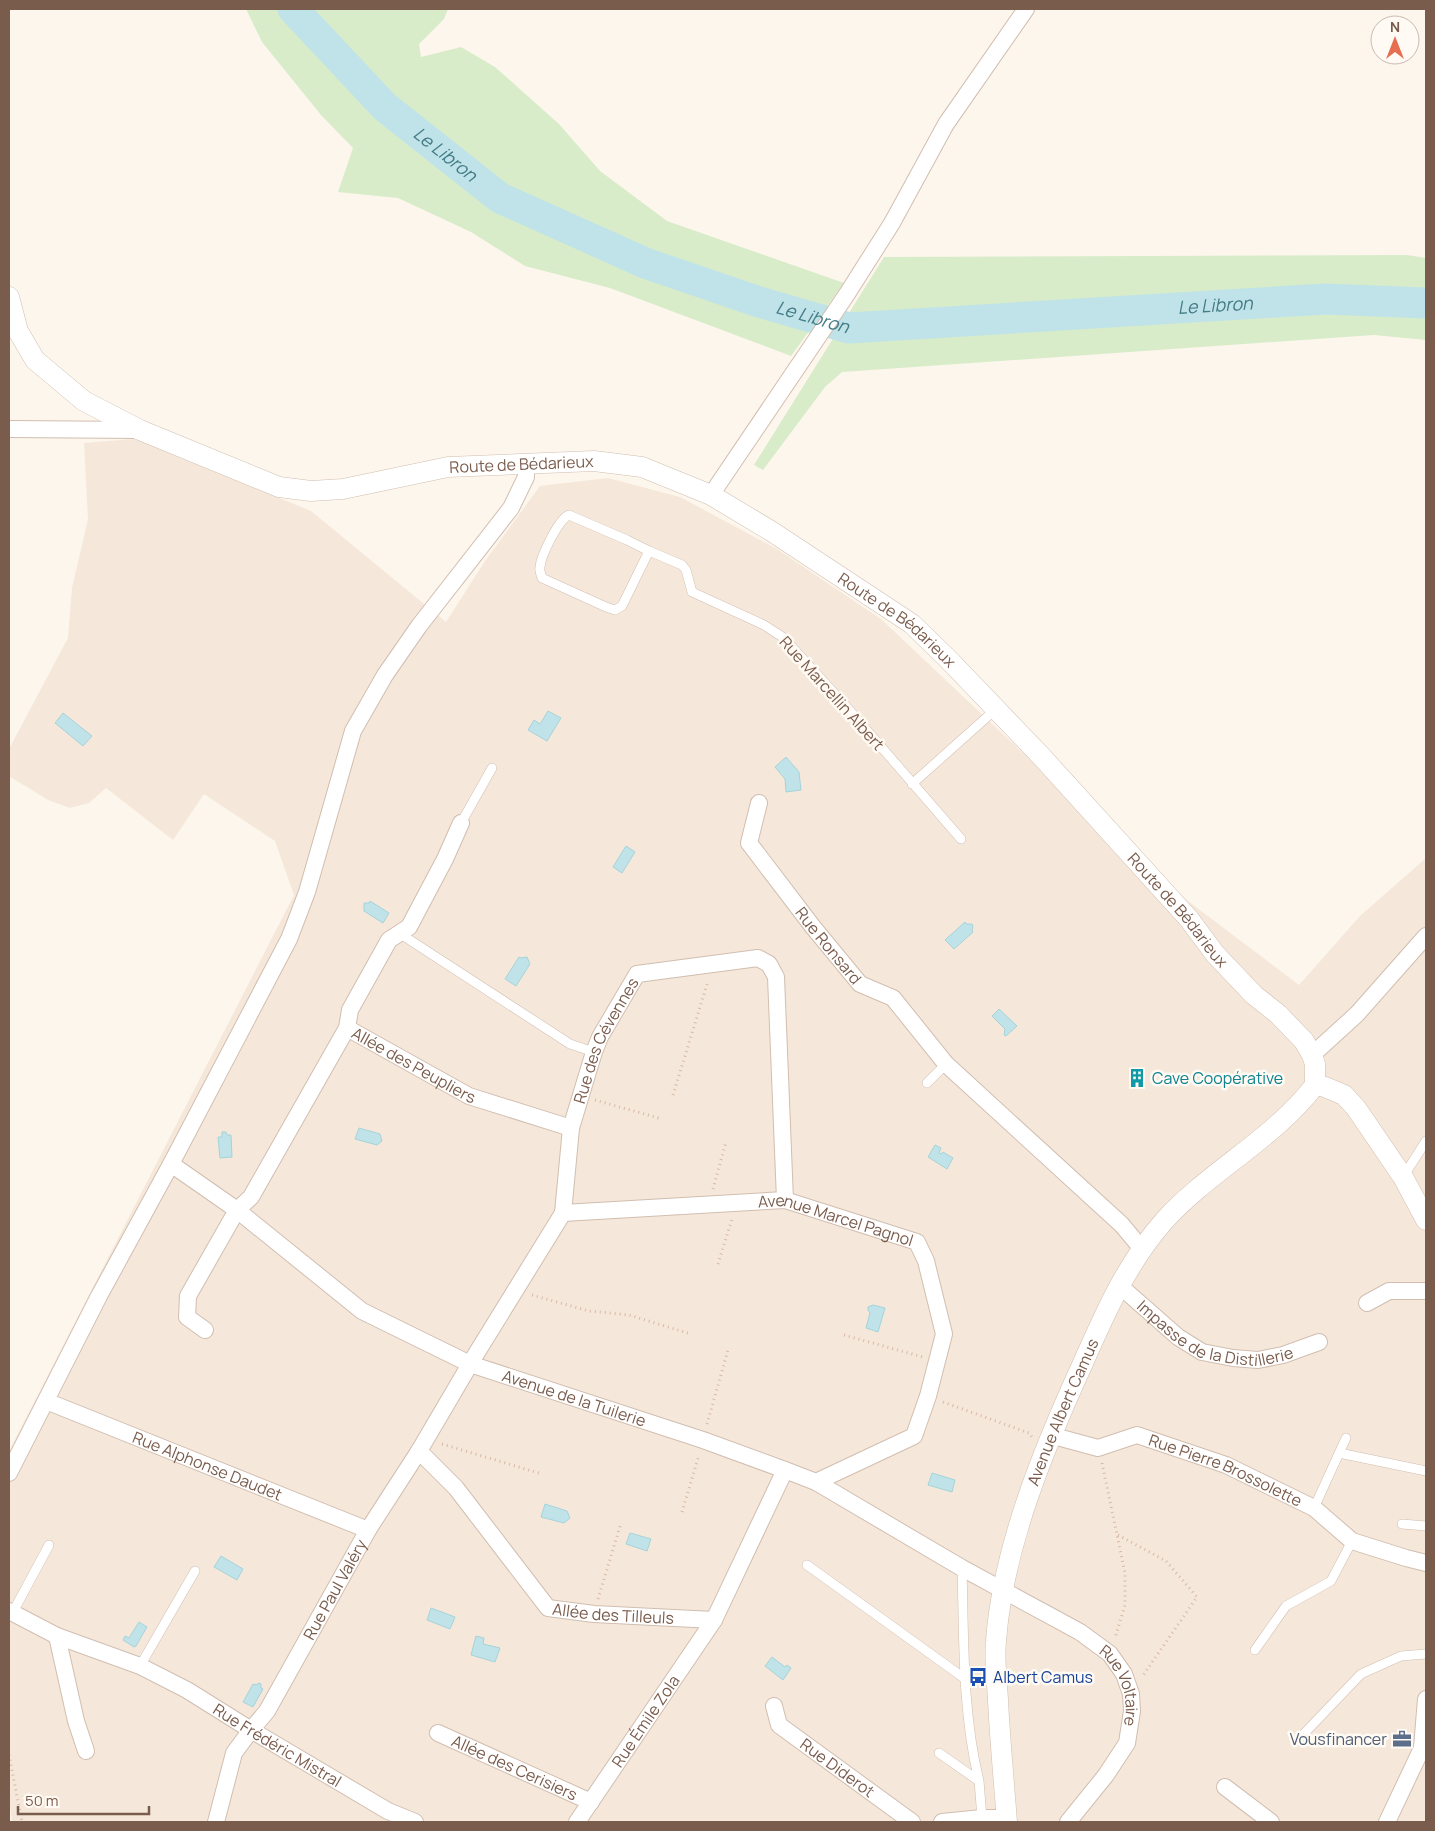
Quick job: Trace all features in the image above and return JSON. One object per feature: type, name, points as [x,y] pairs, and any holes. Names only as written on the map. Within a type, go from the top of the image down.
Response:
[{"type":"street","points":[[711,496],[847,294],[892,223],[946,124],[1025,9]]},
{"type":"street","name":"Route de Bédarieux","points":[[9,297],[18,331],[35,360],[84,401],[140,430],[279,487],[311,491],[343,489],[448,467],[594,461],[642,468],[711,496],[771,531],[912,624],[996,709],[1189,919],[1215,954],[1254,995],[1304,1041],[1312,1055],[1315,1085]]},
{"type":"street","points":[[9,429],[140,430]]},
{"type":"street","points":[[9,1473],[99,1296],[171,1164],[289,939],[307,892],[353,731],[385,675],[419,626],[511,508],[526,477],[526,465]]},
{"type":"street","name":"Rue Ronsard","points":[[759,803],[749,843],[813,927],[860,984],[893,998],[946,1064],[1122,1225],[1141,1248]]},
{"type":"street","points":[[347,1028],[350,1010],[389,940],[409,927],[445,859],[461,822]]},
{"type":"street","points":[[1312,1055],[1357,1014],[1426,936]]},
{"type":"street","name":"Rue des Cévennes","points":[[470,1364],[563,1213],[571,1128],[594,1052],[600,1037],[637,974],[758,958],[769,964],[776,977],[785,1200]]},
{"type":"street","name":"Allée des Peupliers","points":[[205,1330],[187,1317],[188,1296],[237,1210],[251,1196],[347,1028],[469,1096],[571,1128]]},
{"type":"street","points":[[1315,1085],[1325,1086],[1344,1095],[1356,1108],[1403,1177],[1426,1220]]},
{"type":"street","name":"Avenue Albert Camus","points":[[1007,1820],[995,1649],[1003,1591],[1020,1526],[1048,1441],[1107,1310],[1141,1248],[1166,1219],[1197,1189],[1297,1107],[1315,1085]]},
{"type":"street","name":"Avenue de la Tuilerie","points":[[171,1164],[237,1210],[362,1311],[470,1364],[703,1440],[816,1482],[1003,1591]]},
{"type":"street","name":"Avenue Marcel Pagnol","points":[[563,1213],[785,1200],[917,1242],[926,1261],[944,1334],[928,1396],[914,1436],[816,1482]]},
{"type":"street","name":"Impasse de la Distillerie","points":[[1120,1286],[1178,1337],[1202,1352],[1233,1358],[1258,1360],[1283,1355],[1319,1342]]},
{"type":"street","points":[[1367,1303],[1390,1291],[1426,1291]]},
{"type":"street","name":"Rue Paul Valéry","points":[[216,1822],[234,1753],[250,1730],[267,1711],[368,1530],[423,1445],[470,1364]]},
{"type":"street","name":"Rue Alphonse Daudet","points":[[46,1401],[368,1530]]},
{"type":"street","name":"Rue Pierre Brossolette","points":[[1098,1448],[1137,1435],[1226,1465],[1314,1508],[1352,1541],[1426,1563]]},
{"type":"street","points":[[1048,1441],[1098,1448]]},
{"type":"street","name":"Allée des Tilleuls","points":[[423,1445],[548,1608],[594,1614],[714,1620]]},
{"type":"street","points":[[714,1620],[785,1470]]},
{"type":"street","name":"Rue Voltaire","points":[[1003,1591],[1080,1632],[1110,1654],[1124,1674],[1131,1694],[1132,1711],[1127,1743],[1106,1775],[1068,1822]]},
{"type":"street","name":"Rue Frédéric Mistral","points":[[11,1611],[57,1636],[140,1666],[187,1690],[385,1816],[415,1822]]},
{"type":"street","name":"Rue Émile Zola","points":[[577,1822],[714,1620]]},
{"type":"street","points":[[57,1636],[76,1721],[86,1751]]},
{"type":"street","points":[[1387,1822],[1424,1749],[1426,1699]]},
{"type":"street","name":"Rue Diderot","points":[[774,1706],[779,1725],[912,1822]]},
{"type":"street","name":"Allée des Cerisiers","points":[[438,1733],[591,1802]]},
{"type":"street","points":[[1225,1787],[1271,1822]]},
{"type":"street","points":[[942,1822],[982,1818],[1007,1820]]},
{"type":"lane","name":"Rue Marcellin Albert","points":[[649,551],[622,606],[615,610],[542,578],[539,570],[547,546],[564,517],[569,515],[682,565],[686,570],[692,592],[764,625],[784,638],[961,839]]},
{"type":"lane","points":[[912,784],[996,709]]},
{"type":"lane","points":[[461,822],[492,768]]},
{"type":"lane","points":[[400,933],[570,1044],[594,1052]]},
{"type":"lane","points":[[927,1083],[946,1064]]},
{"type":"lane","points":[[1403,1177],[1426,1141]]},
{"type":"lane","name":"Rue Pierre Brossolette","points":[[1314,1508],[1346,1438]]},
{"type":"lane","points":[[1339,1453],[1426,1471]]},
{"type":"lane","points":[[1402,1524],[1426,1526]]},
{"type":"lane","points":[[1255,1650],[1286,1606],[1331,1581],[1352,1541]]},
{"type":"lane","name":"Rue Frédéric Mistral","points":[[11,1611],[49,1545]]},
{"type":"lane","points":[[807,1565],[964,1678]]},
{"type":"lane","points":[[962,1568],[964,1678],[972,1751],[979,1781],[982,1818]]},
{"type":"lane","points":[[140,1666],[195,1570]]},
{"type":"lane","points":[[1297,1742],[1361,1674],[1401,1656],[1426,1654]]},
{"type":"lane","points":[[938,1753],[979,1781]]},
{"type":"path","points":[[673,1095],[713,963]]},
{"type":"path","points":[[581,1096],[662,1119]]},
{"type":"path","points":[[709,1204],[726,1142]]},
{"type":"path","points":[[718,1264],[738,1202]]},
{"type":"path","points":[[515,1290],[589,1311],[629,1315],[691,1334]]},
{"type":"path","points":[[844,1335],[937,1362]]},
{"type":"path","points":[[928,1396],[1029,1432],[1034,1442],[1048,1441]]},
{"type":"path","points":[[423,1445],[542,1474]]},
{"type":"path","points":[[1098,1448],[1118,1535],[1124,1573],[1124,1605],[1110,1654]]},
{"type":"path","points":[[594,1614],[621,1523]]},
{"type":"path","points":[[1118,1535],[1166,1561],[1197,1597],[1131,1694]]},
{"type":"path","points":[[9,1755],[22,1822]]},
{"type":"shaded area","points":[[145,438],[171,453],[311,511],[446,622],[485,561],[540,486],[608,478],[680,497],[777,549],[881,619],[1147,870],[1299,985],[1360,916],[1426,858],[1426,1822],[12,1822],[9,1799],[9,1451],[294,895],[275,841],[204,794],[173,840],[106,788],[89,803],[70,808],[48,800],[9,776],[9,749],[68,638],[72,588],[88,519],[84,443]]},
{"type":"green space","points":[[246,9],[448,9],[444,19],[419,44],[421,57],[461,47],[495,67],[559,124],[600,171],[667,221],[844,283],[791,356],[610,288],[525,266],[471,232],[398,198],[338,192],[353,148],[321,115],[262,42]]},
{"type":"green space","points":[[1407,255],[1426,258],[1426,340],[1374,335],[842,372],[825,387],[763,470],[754,465],[884,257]]},
{"type":"water","points":[[548,711],[561,718],[547,741],[528,730],[534,720],[540,724]]},
{"type":"water","points":[[63,713],[92,736],[83,746],[55,723]]},
{"type":"water","points":[[786,757],[799,772],[801,790],[786,792],[785,779],[775,767]]},
{"type":"water","points":[[626,846],[635,852],[622,873],[613,867]]},
{"type":"water","points":[[370,901],[389,913],[383,923],[364,911],[364,903],[369,903]]},
{"type":"water","points":[[965,922],[966,924],[972,924],[973,932],[954,949],[945,940]]},
{"type":"water","points":[[519,957],[527,957],[530,964],[516,986],[505,979]]},
{"type":"water","points":[[999,1009],[1017,1026],[1006,1036],[1004,1035],[1005,1029],[992,1016]]},
{"type":"water","points":[[359,1128],[380,1134],[382,1141],[377,1145],[355,1139]]},
{"type":"water","points":[[222,1132],[231,1135],[232,1157],[220,1158],[218,1137],[222,1137]]},
{"type":"water","points":[[935,1145],[941,1148],[939,1153],[943,1152],[953,1158],[947,1169],[928,1157]]},
{"type":"water","points":[[873,1305],[885,1308],[878,1332],[866,1328],[870,1313],[868,1307]]},
{"type":"water","points":[[932,1473],[955,1480],[952,1492],[928,1485]]},
{"type":"water","points":[[545,1504],[567,1511],[570,1518],[564,1523],[541,1517]]},
{"type":"water","points":[[630,1533],[651,1539],[647,1551],[626,1544]]},
{"type":"water","points":[[221,1556],[243,1569],[237,1580],[214,1567]]},
{"type":"water","points":[[431,1608],[455,1617],[450,1629],[427,1620]]},
{"type":"water","points":[[139,1622],[147,1627],[134,1647],[123,1640],[125,1636],[129,1638]]},
{"type":"water","points":[[476,1636],[484,1638],[483,1644],[500,1648],[495,1662],[471,1655]]},
{"type":"water","points":[[772,1657],[785,1667],[787,1665],[791,1668],[783,1680],[765,1666]]},
{"type":"water","points":[[259,1683],[263,1689],[253,1707],[243,1702],[253,1684]]},
{"type":"waterway","name":"Le Libron","points":[[293,9],[385,107],[500,198],[645,263],[759,302],[849,328],[1325,299],[1426,303]]},
{"type":"place","name":"Cave Coopérative","points":[[1137,1078]]},
{"type":"place","name":"Albert Camus","points":[[978,1677]]},
{"type":"place","name":"Vousfinancer","points":[[1402,1739]]}]
